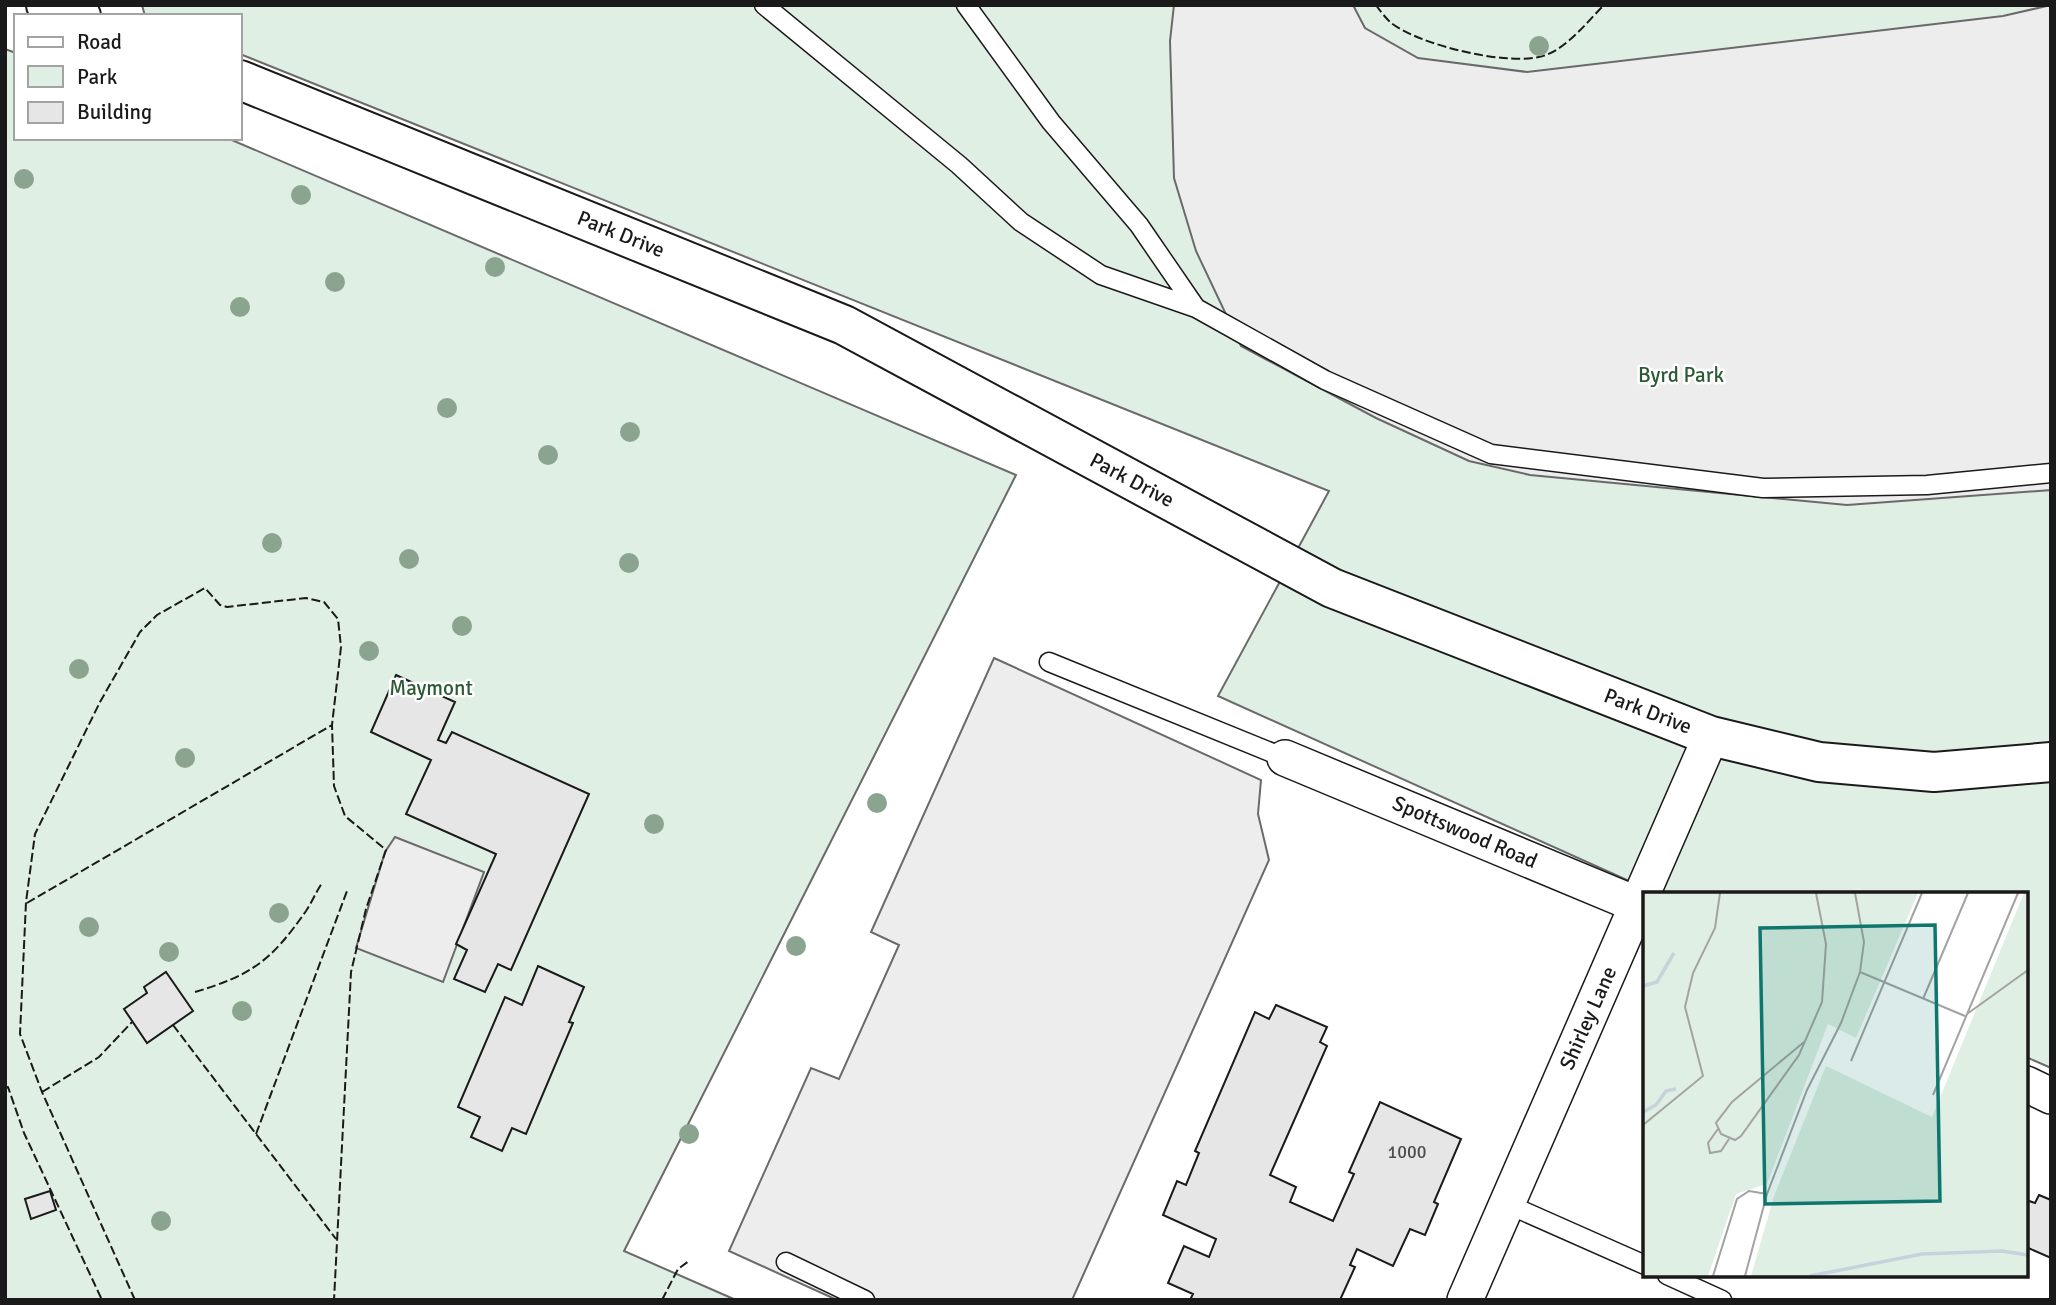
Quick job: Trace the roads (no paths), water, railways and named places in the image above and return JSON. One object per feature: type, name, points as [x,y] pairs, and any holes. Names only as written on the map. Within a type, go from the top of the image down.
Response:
[{"type":"main road","name":"Park Drive","points":[[242,81],[844,324],[1332,588],[1711,736],[1819,762],[1934,772],[2051,762]]},
{"type":"street","name":"Shirley Lane","points":[[1647,892],[1711,736]]},
{"type":"street","name":"Spottswood Road","points":[[1285,758],[1641,906]]},
{"type":"street","name":"Shirley Lane","points":[[1465,1300],[1505,1203],[1641,906]]},
{"type":"street","points":[[2028,1085],[2051,1096]]},
{"type":"lane","points":[[764,5],[959,165],[1021,222],[1101,275],[1196,308],[1325,380],[1491,454],[1763,488],[1927,485],[2051,473]]},
{"type":"lane","points":[[966,5],[1051,122],[1139,225],[1196,308]]},
{"type":"lane","points":[[1049,662],[1285,758]]},
{"type":"lane","points":[[1505,1203],[1643,1264]]},
{"type":"lane","points":[[786,1262],[865,1300]]},
{"type":"lane","points":[[1671,1277],[1722,1300]]},
{"type":"park label","name":"Byrd Park","points":[[1681,375]]},
{"type":"park label","name":"Maymont","points":[[431,688]]}]
